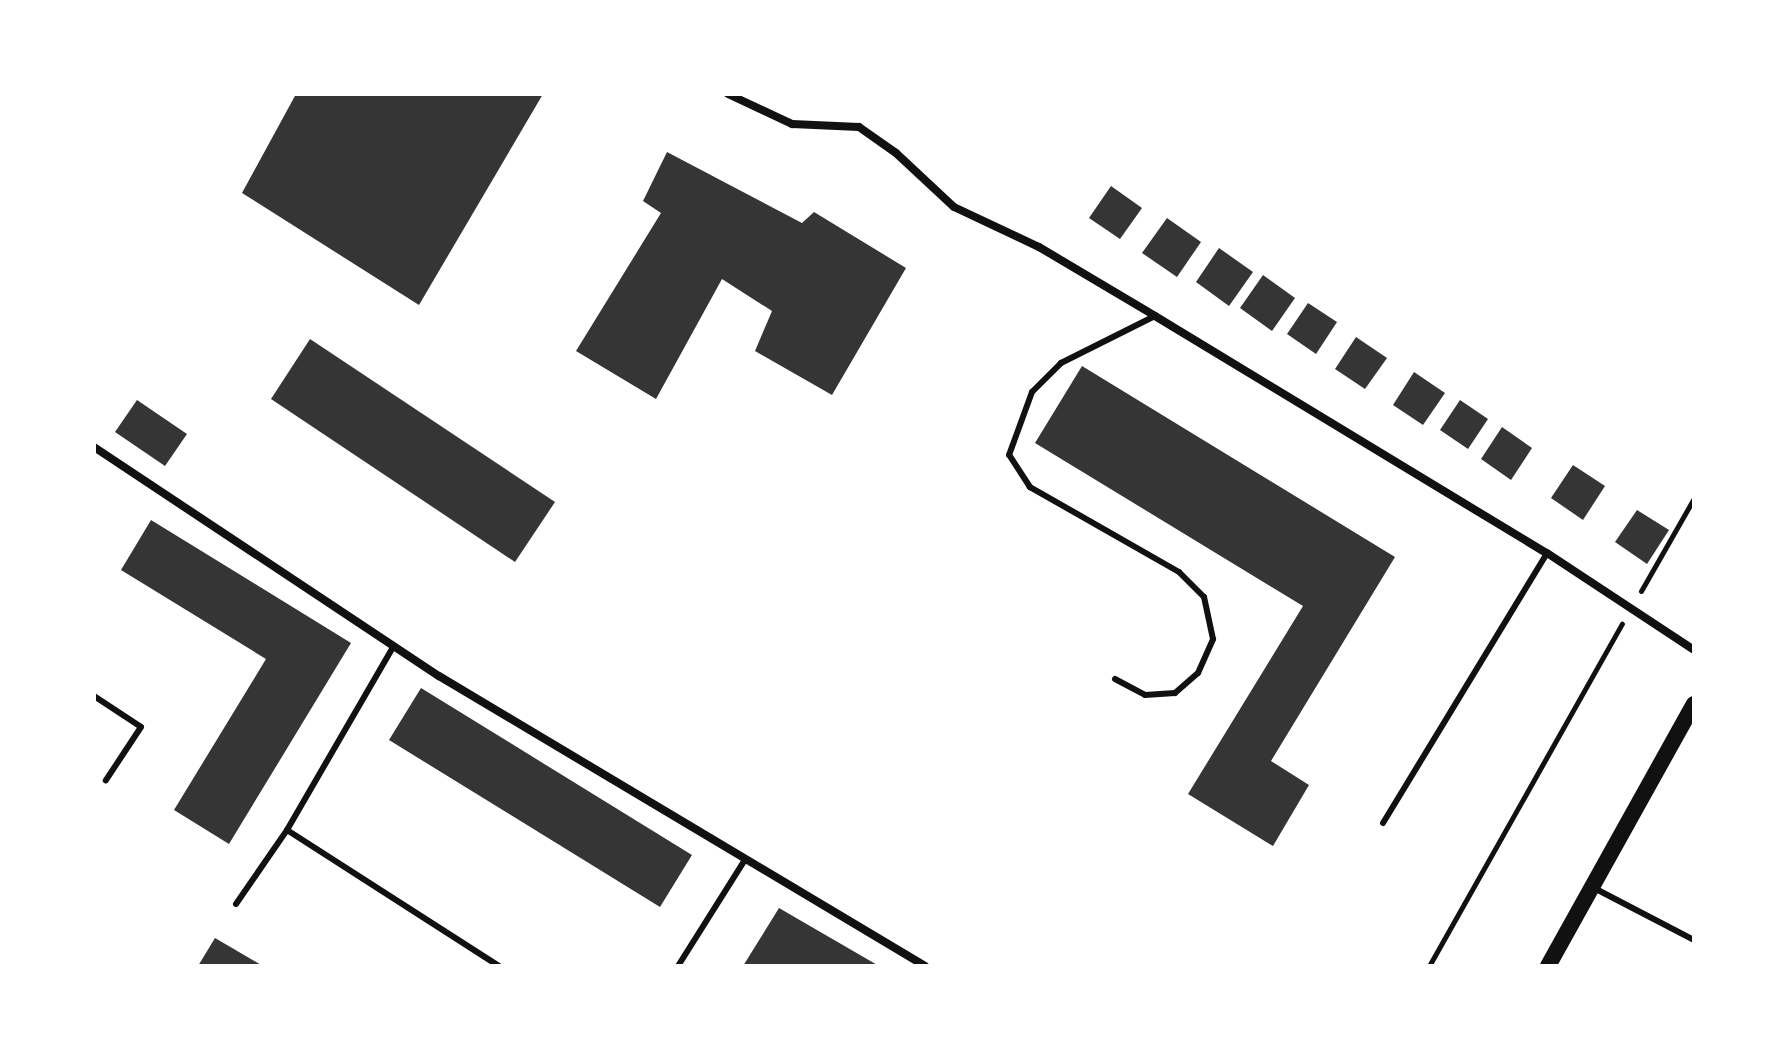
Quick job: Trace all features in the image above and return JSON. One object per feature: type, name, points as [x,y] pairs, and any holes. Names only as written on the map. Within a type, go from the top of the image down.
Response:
[{"type":"main road","points":[[1548,966],[1694,704]]},
{"type":"street","points":[[728,94],[792,124],[859,127],[896,153],[954,207],[1039,247],[1155,316],[1547,553],[1694,650]]},
{"type":"street","points":[[96,451],[439,676],[744,861],[925,966]]},
{"type":"lane","points":[[1115,679],[1145,695],[1175,693],[1198,673],[1213,639],[1204,597],[1179,572],[1030,487],[1009,455],[1032,392],[1061,363],[1155,316]]},
{"type":"lane","points":[[1383,823],[1547,553]]},
{"type":"lane","points":[[236,904],[287,830],[393,647]]},
{"type":"lane","points":[[94,696],[141,727],[106,780]]},
{"type":"lane","points":[[287,830],[499,966]]},
{"type":"lane","points":[[678,966],[744,861]]},
{"type":"lane","points":[[1592,888],[1694,940]]},
{"type":"path","points":[[1635,600],[1694,498]]},
{"type":"path","points":[[1429,966],[1628,613]]},
{"type":"building","points":[[296,94],[543,94],[419,305],[242,193]]},
{"type":"building","points":[[667,152],[802,223],[814,212],[906,268],[832,395],[755,351],[772,311],[722,279],[656,399],[576,351],[661,213],[643,201]]},
{"type":"building","points":[[1111,186],[1142,208],[1120,239],[1089,218]]},
{"type":"building","points":[[1167,218],[1201,242],[1177,277],[1142,253]]},
{"type":"building","points":[[1219,248],[1253,272],[1229,306],[1196,282]]},
{"type":"building","points":[[1263,275],[1295,298],[1272,331],[1240,308]]},
{"type":"building","points":[[1308,303],[1337,322],[1316,354],[1287,334]]},
{"type":"building","points":[[1356,337],[1387,358],[1365,389],[1335,369]]},
{"type":"building","points":[[310,339],[555,502],[515,562],[271,399]]},
{"type":"building","points":[[1082,366],[1395,557],[1271,761],[1309,785],[1273,846],[1188,794],[1303,606],[1035,443]]},
{"type":"building","points":[[1414,372],[1445,393],[1423,425],[1393,405]]},
{"type":"building","points":[[137,400],[187,434],[165,466],[115,432]]},
{"type":"building","points":[[1460,400],[1488,419],[1468,449],[1440,430]]},
{"type":"building","points":[[1502,427],[1532,448],[1511,480],[1481,459]]},
{"type":"building","points":[[1573,465],[1605,486],[1583,520],[1551,498]]},
{"type":"building","points":[[1637,510],[1669,530],[1647,564],[1615,542]]},
{"type":"building","points":[[151,520],[351,643],[229,844],[174,810],[266,659],[121,570]]},
{"type":"building","points":[[421,688],[692,855],[660,907],[389,740]]},
{"type":"building","points":[[779,908],[879,966],[743,966]]},
{"type":"building","points":[[215,938],[263,966],[198,966]]}]
